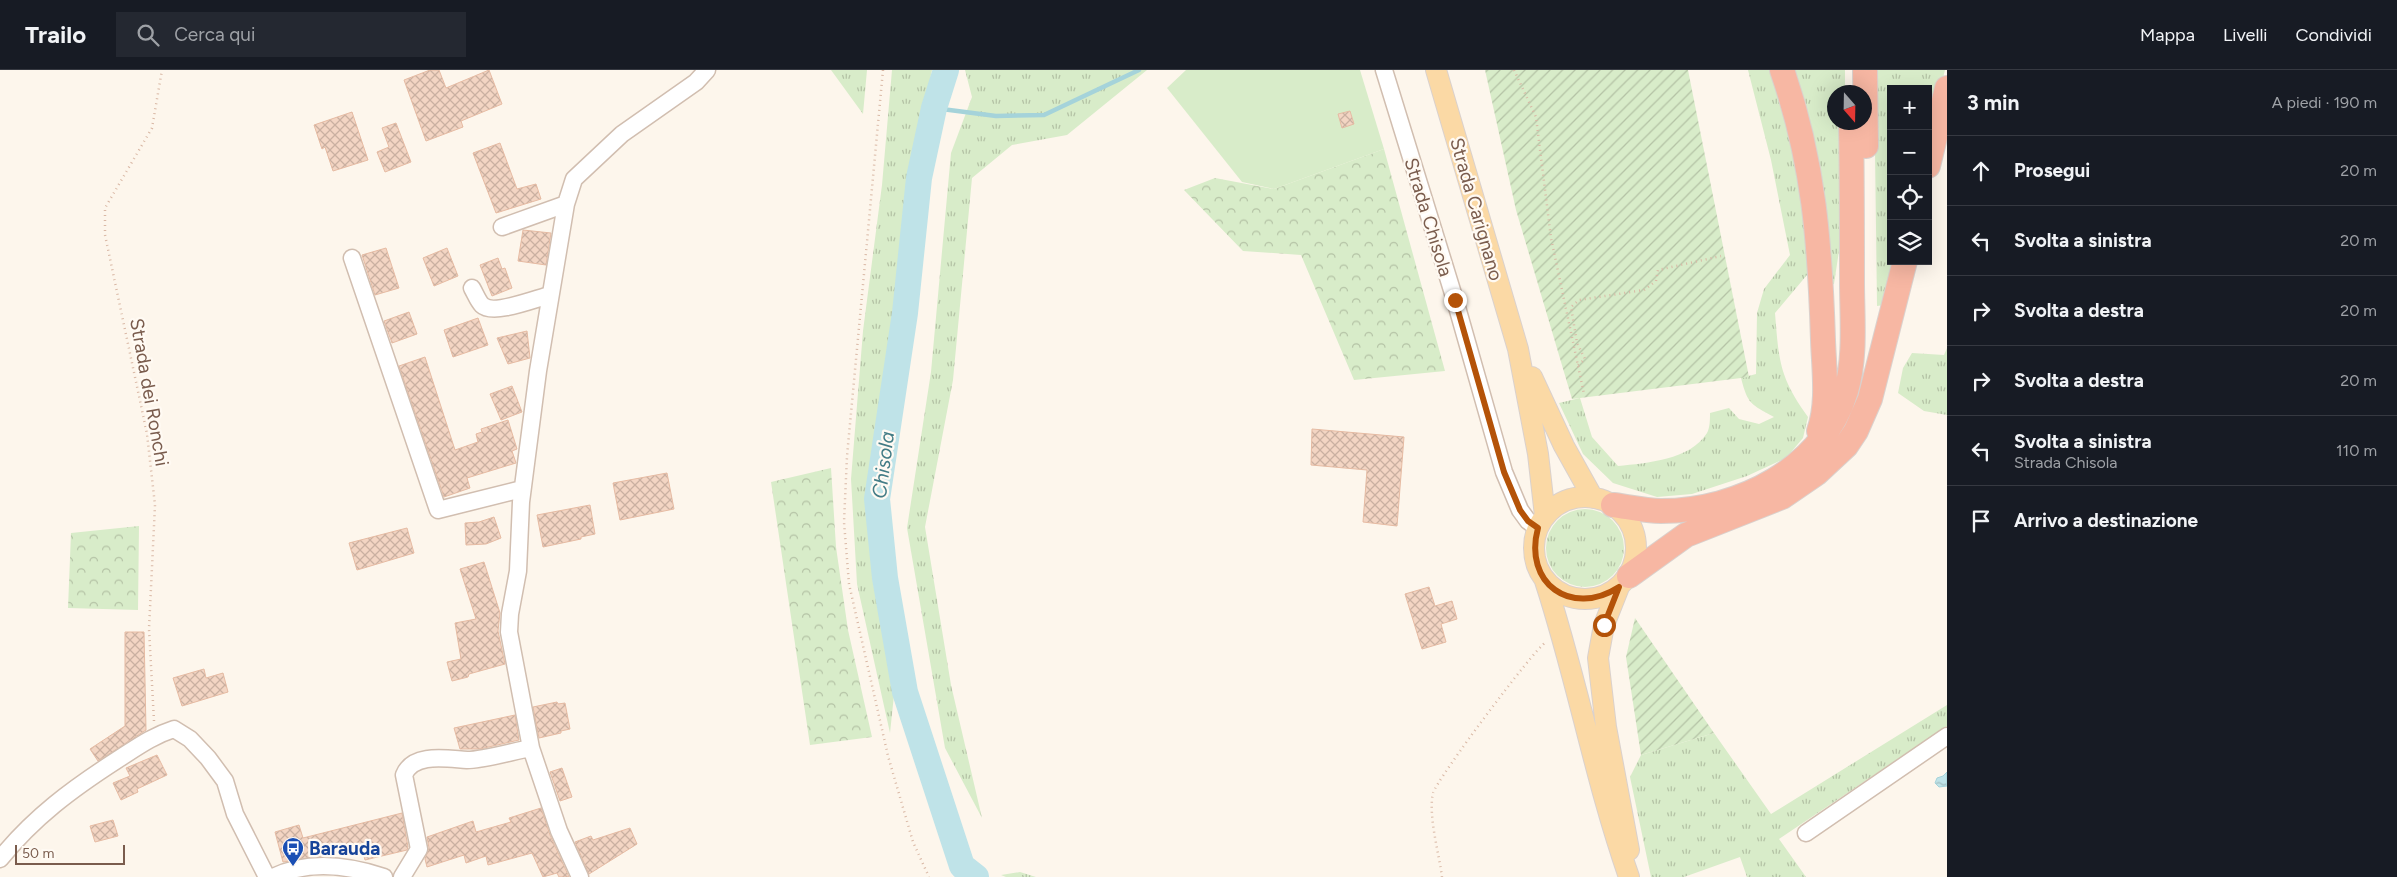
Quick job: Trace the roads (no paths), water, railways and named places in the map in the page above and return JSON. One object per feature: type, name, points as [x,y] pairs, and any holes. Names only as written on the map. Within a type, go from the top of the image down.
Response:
[{"type":"highway","points":[[1782,70],[1797,119],[1816,209],[1825,396],[1821,426],[1815,440],[1809,451],[1788,472]]},
{"type":"highway","points":[[1850,70],[1851,85]]},
{"type":"highway","points":[[1817,473],[1832,454],[1854,415],[1860,399],[1865,374],[1867,319],[1865,70]]},
{"type":"highway","points":[[1932,150],[1947,88]]},
{"type":"highway","points":[[1603,501],[1659,511],[1694,508],[1756,490],[1788,472],[1805,458],[1826,433],[1839,409],[1850,369],[1852,333],[1851,130]]},
{"type":"highway","points":[[1624,582],[1686,536],[1782,497],[1817,473],[1846,446],[1864,416],[1870,399],[1903,265]]},
{"type":"main road","name":"Strada Carignano","points":[[1436,70],[1518,349]]},
{"type":"main road","points":[[1518,349],[1538,454],[1542,522],[1534,543],[1535,559],[1545,581],[1563,636],[1610,825],[1628,877]]},
{"type":"main road","points":[[1518,349],[1564,446],[1603,501],[1625,515],[1633,529],[1637,545],[1635,561],[1624,582],[1600,643],[1599,674],[1606,728],[1633,877]]},
{"type":"main road","points":[[1542,522],[1567,500],[1580,497],[1603,501]]},
{"type":"main road","points":[[1545,581],[1563,595],[1577,599],[1599,597],[1624,582]]},
{"type":"street","points":[[580,877],[558,831],[531,748],[509,632],[510,614],[518,571],[522,489],[538,371],[566,204],[574,178],[622,134],[696,82],[707,70]]},
{"type":"street","name":"Strada Chisola","points":[[1384,70],[1455,300],[1504,472],[1520,510],[1528,521],[1542,522]]},
{"type":"street","points":[[502,227],[566,204]]},
{"type":"street","points":[[352,258],[438,510],[522,489]]},
{"type":"street","points":[[472,288],[482,306],[490,309],[500,309],[550,295]]},
{"type":"street","points":[[0,859],[40,816],[78,784],[155,735],[174,729],[190,739],[208,758],[225,781],[235,814],[267,877]]},
{"type":"street","points":[[1806,833],[1947,736]]},
{"type":"street","points":[[402,877],[419,849],[404,775],[411,765],[421,761],[450,757],[467,760],[531,748]]},
{"type":"street","points":[[273,877],[304,867],[321,866],[363,870],[384,877]]},
{"type":"water","points":[[1947,772],[1947,786],[1939,787],[1935,783],[1937,778]]},
{"type":"waterway","name":"Chisola","points":[[946,70],[934,108],[919,178],[905,313],[877,499],[885,578],[905,692],[962,866],[976,877]]},
{"type":"waterway","points":[[934,108],[996,116],[1044,115],[1139,70]]},
{"type":"place","name":"Barauda","points":[[293,867]]}]
